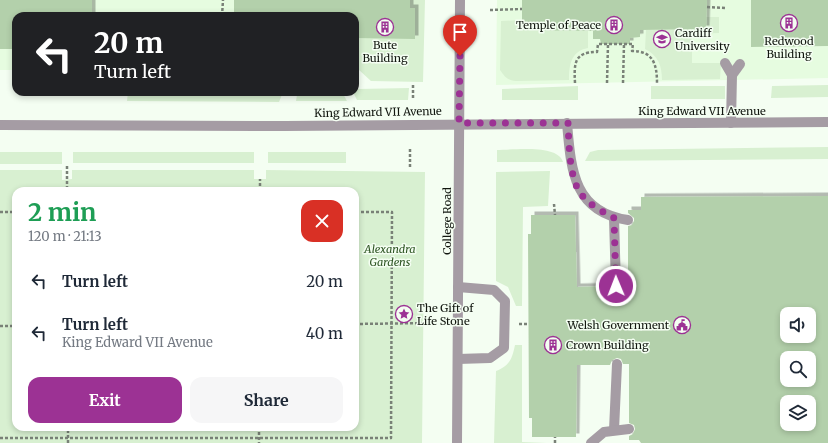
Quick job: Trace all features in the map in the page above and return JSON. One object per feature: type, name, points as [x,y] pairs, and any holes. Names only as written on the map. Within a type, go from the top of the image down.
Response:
[{"type":"street","name":"College Road","points":[[457,443],[460,0]]},
{"type":"street","points":[[725,63],[732,75],[731,123]]},
{"type":"street","points":[[732,75],[740,64]]},
{"type":"street","name":"King Edward VII Avenue","points":[[0,125],[285,126],[459,123],[828,122]]},
{"type":"street","points":[[568,123],[570,165],[581,194],[596,208],[614,218],[628,220]]},
{"type":"street","points":[[614,218],[616,286]]},
{"type":"street","points":[[458,287],[494,290],[505,301],[504,348],[490,358],[458,359]]},
{"type":"street","points":[[614,430],[617,364]]},
{"type":"street","points":[[591,443],[604,432],[629,429]]},
{"type":"path","points":[[222,12],[223,0]]},
{"type":"path","points":[[707,7],[726,8]]},
{"type":"path","points":[[490,10],[522,9]]},
{"type":"path","points":[[575,83],[574,66],[577,60],[582,54],[597,52],[598,44],[633,44],[632,51],[641,51],[648,54],[653,60],[657,69],[657,83]]},
{"type":"path","points":[[607,83],[608,44]]},
{"type":"path","points":[[623,82],[624,44]]},
{"type":"path","points":[[413,98],[414,85]]},
{"type":"path","points":[[410,150],[410,167]]},
{"type":"path","points":[[67,166],[67,187]]},
{"type":"path","points":[[260,179],[260,187]]},
{"type":"path","points":[[554,204],[555,215]]},
{"type":"path","points":[[0,212],[12,212]]},
{"type":"path","points":[[0,438],[391,438],[392,212],[359,212]]},
{"type":"path","points":[[359,324],[430,323]]},
{"type":"path","points":[[0,326],[12,326]]},
{"type":"path","points":[[68,431],[68,443]]},
{"type":"path","points":[[259,431],[259,443]]},
{"type":"path","points":[[555,437],[555,443]]},
{"type":"shaded area","points":[[0,0],[422,0],[421,66],[359,68],[359,12],[12,12],[12,70],[0,70]]},
{"type":"shaded area","name":"Cardiff University","points":[[497,0],[828,0],[828,78],[496,85]]},
{"type":"green space","points":[[410,0],[425,0],[423,82],[371,81],[359,70],[359,38],[415,8],[410,8]]},
{"type":"green space","points":[[706,17],[719,17],[719,33],[692,34],[692,63],[721,63],[720,79],[662,80],[660,66],[656,58],[645,49],[646,30],[706,29]]},
{"type":"green space","points":[[522,20],[588,31],[588,48],[578,52],[572,60],[569,80],[513,81],[503,75],[500,70],[501,21]]},
{"type":"green space","points":[[828,85],[828,97],[771,98],[772,86]]},
{"type":"green space","points":[[578,86],[578,100],[502,100],[502,89]]},
{"type":"green space","points":[[651,86],[725,86],[725,99],[651,99]]},
{"type":"green space","points":[[409,88],[408,100],[357,100],[355,96],[359,96],[359,89]]},
{"type":"green space","points":[[128,96],[281,96],[279,102],[127,101]]},
{"type":"green space","points":[[297,96],[344,96],[347,101],[296,101]]},
{"type":"green space","points":[[828,147],[828,159],[585,161],[590,152],[598,150]]},
{"type":"green space","points":[[497,150],[544,150],[559,156],[563,162],[497,162]]},
{"type":"green space","points":[[0,152],[62,152],[62,164],[0,164]]},
{"type":"green space","points":[[73,152],[254,152],[254,163],[73,163]]},
{"type":"green space","points":[[268,152],[346,152],[346,163],[268,163]]},
{"type":"green space","name":"Alexandra Gardens","points":[[0,170],[62,170],[62,180],[72,179],[72,170],[254,170],[254,179],[266,179],[266,170],[425,172],[422,443],[0,443]]},
{"type":"green space","points":[[550,171],[548,206],[523,207],[522,306],[516,306],[508,287],[496,281],[496,172]]},
{"type":"green space","points":[[515,345],[522,345],[522,442],[547,443],[494,443],[496,371],[510,361]]},
{"type":"building","points":[[0,0],[92,0],[92,12],[12,12],[12,49],[0,49]]},
{"type":"building","name":"Bute Building","points":[[234,0],[410,0],[410,8],[415,8],[415,39],[359,38],[359,12],[234,12]]},
{"type":"building","name":"Temple of Peace","points":[[522,0],[707,0],[706,29],[640,30],[640,37],[630,38],[630,44],[601,44],[600,39],[593,39],[593,31],[522,30]]},
{"type":"building","name":"Redwood Building","points":[[751,0],[828,0],[828,46],[751,47]]},
{"type":"building","name":"Welsh Government","points":[[828,196],[828,443],[641,443],[639,440],[629,440],[629,436],[633,434],[635,429],[634,425],[629,423],[629,364],[623,364],[621,359],[617,358],[612,360],[610,365],[577,365],[576,437],[532,437],[532,418],[529,418],[528,234],[531,234],[531,215],[575,215],[577,287],[610,286],[613,291],[617,292],[622,286],[628,286],[628,226],[632,225],[634,218],[628,213],[628,210],[641,210],[641,197]]},
{"type":"place","name":"Redwood Building","points":[[789,23]]},
{"type":"place","name":"Temple of Peace","points":[[614,25]]},
{"type":"place","name":"Bute Building","points":[[385,27]]},
{"type":"place","name":"Cardiff University","points":[[662,39]]},
{"type":"place","name":"The Gift of Life Stone","points":[[404,314]]},
{"type":"place","name":"Welsh Government","points":[[682,325]]},
{"type":"place","name":"Crown Building","points":[[553,345]]},
{"type":"route","points":[[460,56],[459,123],[568,123],[570,165],[581,194],[596,208],[614,218],[616,286]]}]
